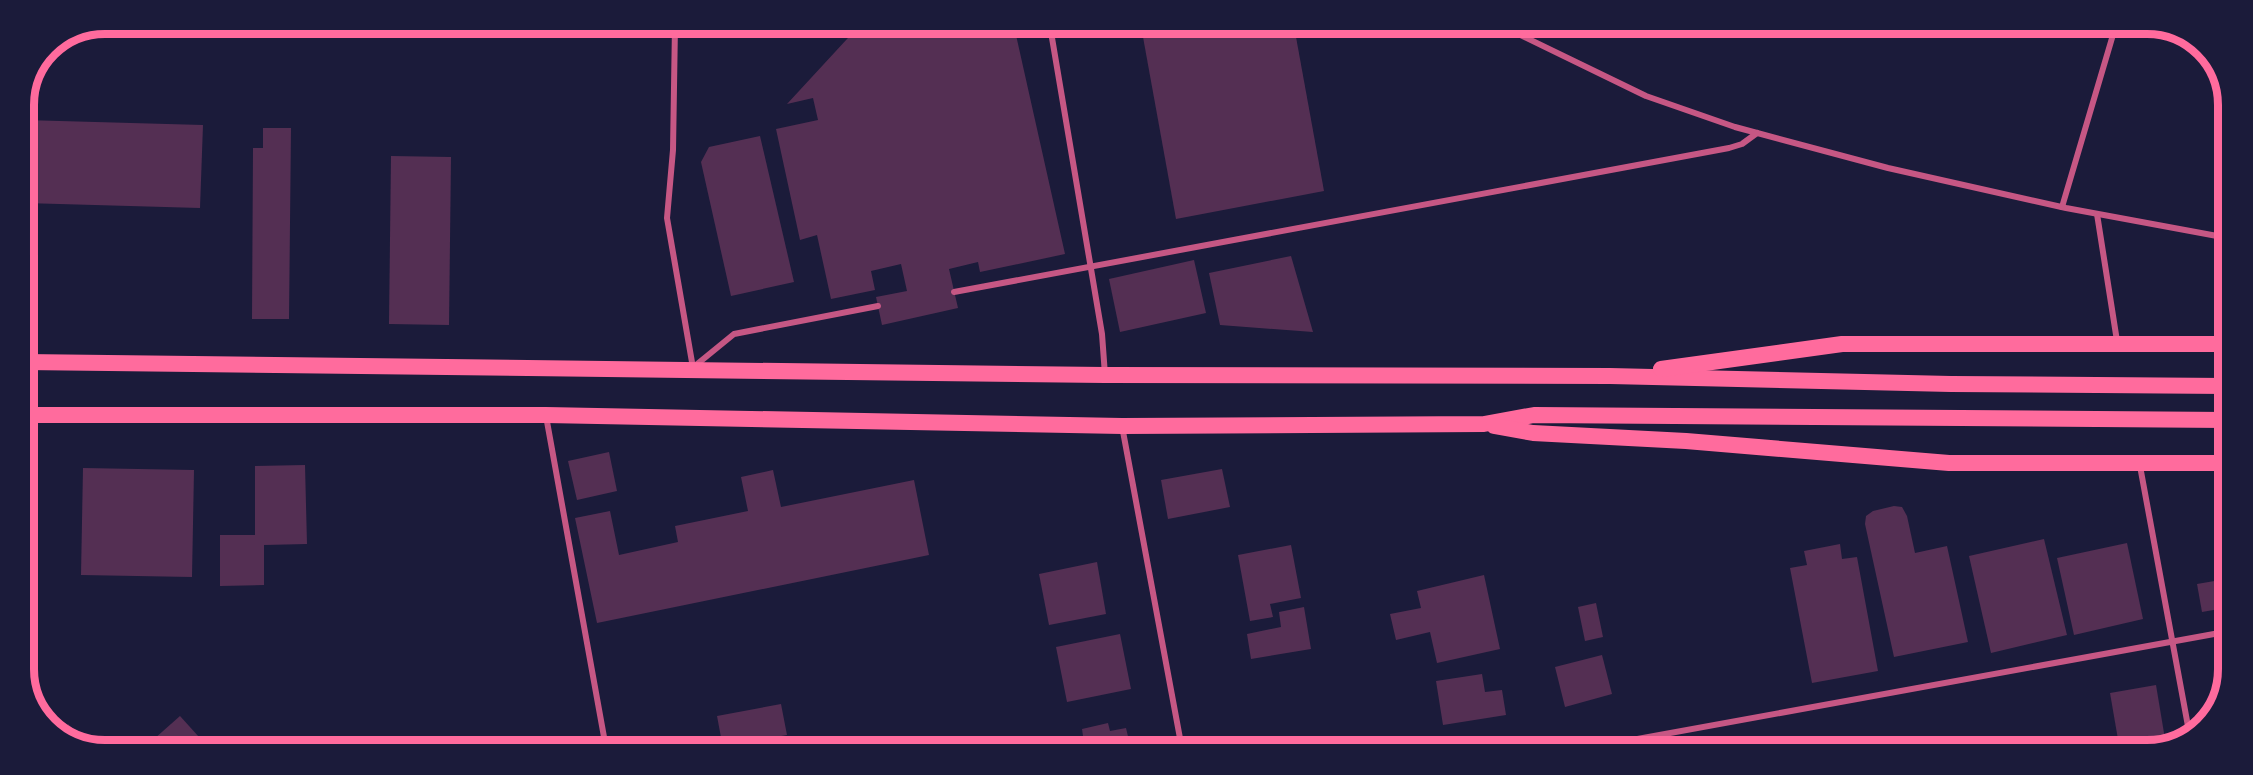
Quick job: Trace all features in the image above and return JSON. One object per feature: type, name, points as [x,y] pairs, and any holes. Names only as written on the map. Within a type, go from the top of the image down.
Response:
[{"type":"highway","points":[[1610,376],[1842,344],[2218,344]]},
{"type":"highway","points":[[34,362],[693,368],[1105,375],[1610,376],[1951,384],[2218,386]]},
{"type":"highway","points":[[35,415],[546,415],[1122,426],[1484,424],[1534,415],[2218,420]]},
{"type":"highway","points":[[1484,424],[1533,433],[1686,441],[1949,463],[2218,463]]},
{"type":"street","points":[[675,34],[673,150],[667,218],[693,368],[734,334],[878,306]]},
{"type":"street","points":[[1051,34],[1090,266],[1105,375]]},
{"type":"street","points":[[1518,34],[1646,96],[1695,116],[1888,168],[2062,207],[2218,236]]},
{"type":"street","points":[[2062,207],[2113,34]]},
{"type":"street","points":[[954,292],[1729,148],[1742,144],[1757,133]]},
{"type":"street","points":[[2097,214],[2117,344]]},
{"type":"street","points":[[546,415],[605,740]]},
{"type":"street","points":[[1122,426],[1180,740]]},
{"type":"street","points":[[2140,462],[2188,728]]},
{"type":"street","points":[[1632,740],[2218,633]]},
{"type":"building","points":[[852,34],[1016,34],[1065,254],[980,272],[978,262],[949,269],[958,308],[882,325],[876,297],[907,291],[901,264],[871,271],[875,290],[831,299],[817,235],[800,240],[776,129],[818,120],[813,98],[787,104]]},
{"type":"building","points":[[1142,34],[1295,34],[1324,191],[1176,219]]},
{"type":"building","points":[[34,120],[203,125],[200,208],[34,203]]},
{"type":"building","points":[[263,128],[291,128],[289,319],[252,319],[253,148],[263,148]]},
{"type":"building","points":[[760,136],[794,282],[731,296],[701,162],[709,147]]},
{"type":"building","points":[[391,156],[451,157],[449,325],[389,324]]},
{"type":"building","points":[[1291,256],[1313,332],[1220,325],[1209,273]]},
{"type":"building","points":[[1194,260],[1206,313],[1120,332],[1109,279]]},
{"type":"building","points":[[609,452],[617,491],[577,500],[568,461]]},
{"type":"building","points":[[305,465],[307,544],[264,545],[264,585],[220,586],[220,535],[255,535],[255,466]]},
{"type":"building","points":[[83,468],[194,470],[192,577],[81,575]]},
{"type":"building","points":[[1222,469],[1230,507],[1168,519],[1161,480]]},
{"type":"building","points":[[773,470],[781,507],[914,480],[929,555],[597,623],[575,518],[610,511],[619,555],[678,542],[675,526],[748,511],[741,477]]},
{"type":"building","points":[[1894,506],[1902,507],[1907,516],[1915,553],[1947,546],[1968,642],[1894,657],[1865,524],[1866,516],[1873,511]]},
{"type":"building","points":[[2044,539],[2067,635],[1991,653],[1969,556]]},
{"type":"building","points":[[2127,543],[2143,619],[2074,635],[2057,558]]},
{"type":"building","points":[[1840,544],[1842,559],[1857,557],[1878,671],[1812,683],[1790,568],[1807,565],[1804,551]]},
{"type":"building","points":[[1291,545],[1301,598],[1270,604],[1273,617],[1250,621],[1238,555]]},
{"type":"building","points":[[1097,562],[1106,614],[1049,625],[1039,574]]},
{"type":"building","points":[[1484,575],[1500,649],[1437,663],[1430,632],[1396,640],[1390,614],[1421,608],[1417,591]]},
{"type":"building","points":[[2218,580],[2218,609],[2202,612],[2197,584]]},
{"type":"building","points":[[1596,603],[1603,637],[1585,641],[1578,607]]},
{"type":"building","points":[[1304,607],[1311,649],[1251,659],[1247,634],[1281,627],[1279,612]]},
{"type":"building","points":[[1120,634],[1131,689],[1067,702],[1056,647]]},
{"type":"building","points":[[1602,655],[1612,694],[1565,707],[1555,667]]},
{"type":"building","points":[[1482,674],[1485,692],[1502,690],[1506,715],[1443,725],[1436,681]]},
{"type":"building","points":[[2156,685],[2165,738],[2118,740],[2110,693]]},
{"type":"building","points":[[781,704],[787,735],[770,738],[770,740],[722,740],[717,716]]},
{"type":"building","points":[[180,716],[202,740],[153,740]]},
{"type":"building","points":[[1108,723],[1110,731],[1126,728],[1129,740],[1071,740],[1083,736],[1082,729]]},
{"type":"building","points":[[68,724],[80,736],[66,729],[64,727]]}]
